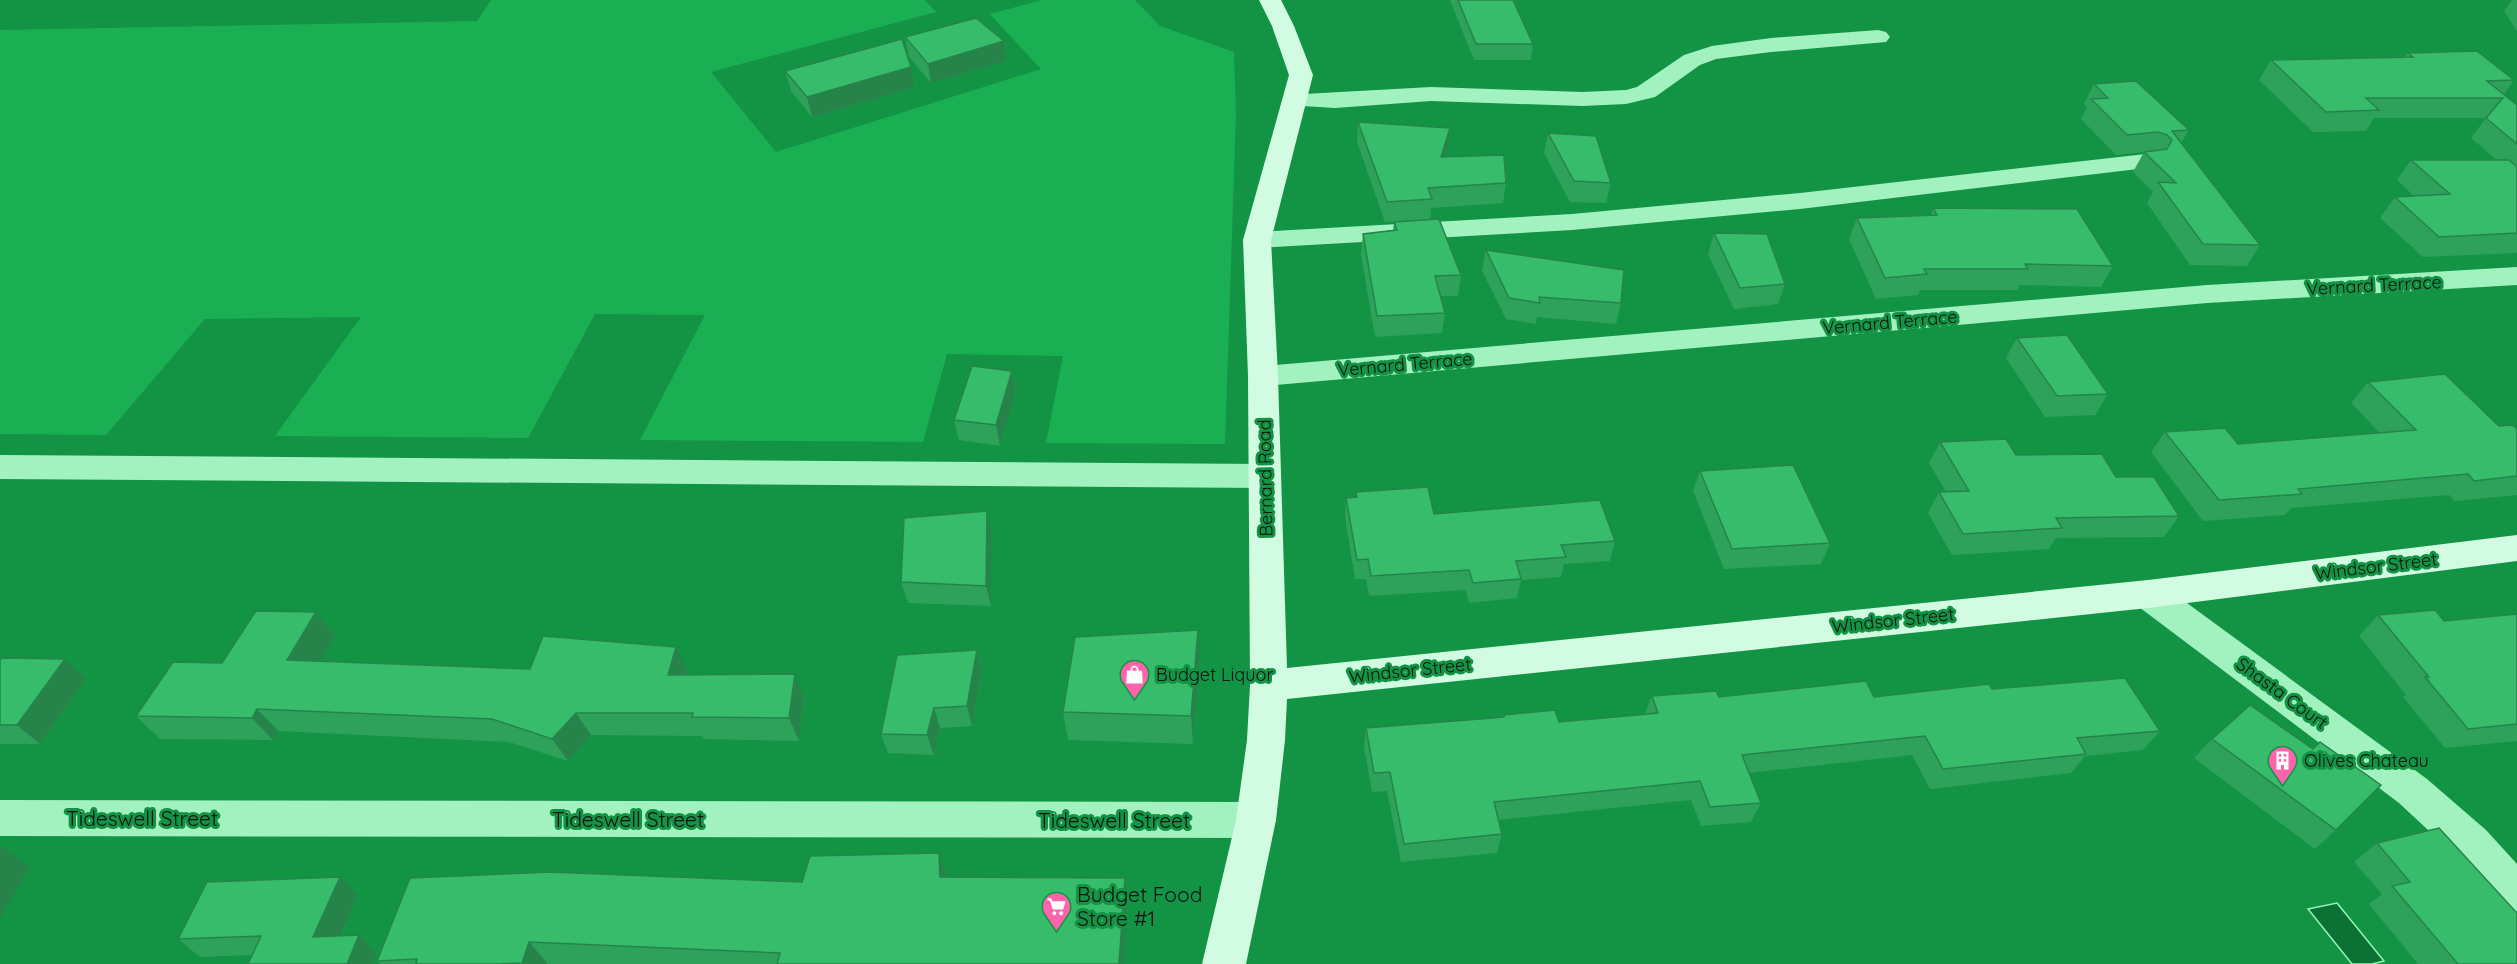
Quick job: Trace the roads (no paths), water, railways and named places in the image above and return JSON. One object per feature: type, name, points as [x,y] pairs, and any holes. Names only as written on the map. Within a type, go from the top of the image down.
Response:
[{"type":"main road","name":"Bernard Road","points":[[1224,964],[1256,820],[1266,740],[1269,685],[1263,376],[1257,240],[1301,75],[1283,26],[1270,0]]},
{"type":"main road","name":"Windsor Street","points":[[1269,685],[2148,594],[2517,548]]},
{"type":"street","points":[[1294,100],[1335,101],[1431,93],[1582,99],[1626,97],[1646,92],[1692,60],[1712,53],[1771,45],[1878,37]]},
{"type":"street","points":[[1257,240],[1572,222],[1800,201],[2146,162]]},
{"type":"street","name":"Vernard Terrace","points":[[1263,376],[2207,294],[2517,276]]},
{"type":"street","points":[[0,467],[1265,476]]},
{"type":"street","name":"Shasta Court","points":[[2148,594],[2413,791],[2471,843],[2517,894]]},
{"type":"street","name":"Tideswell Street","points":[[0,818],[1256,820]]},
{"type":"place","name":"Budget Liquor","points":[[1135,700]]},
{"type":"place","name":"Olives Chateau","points":[[2283,786]]},
{"type":"place","name":"Budget Food Store #1","points":[[1056,932]]}]
